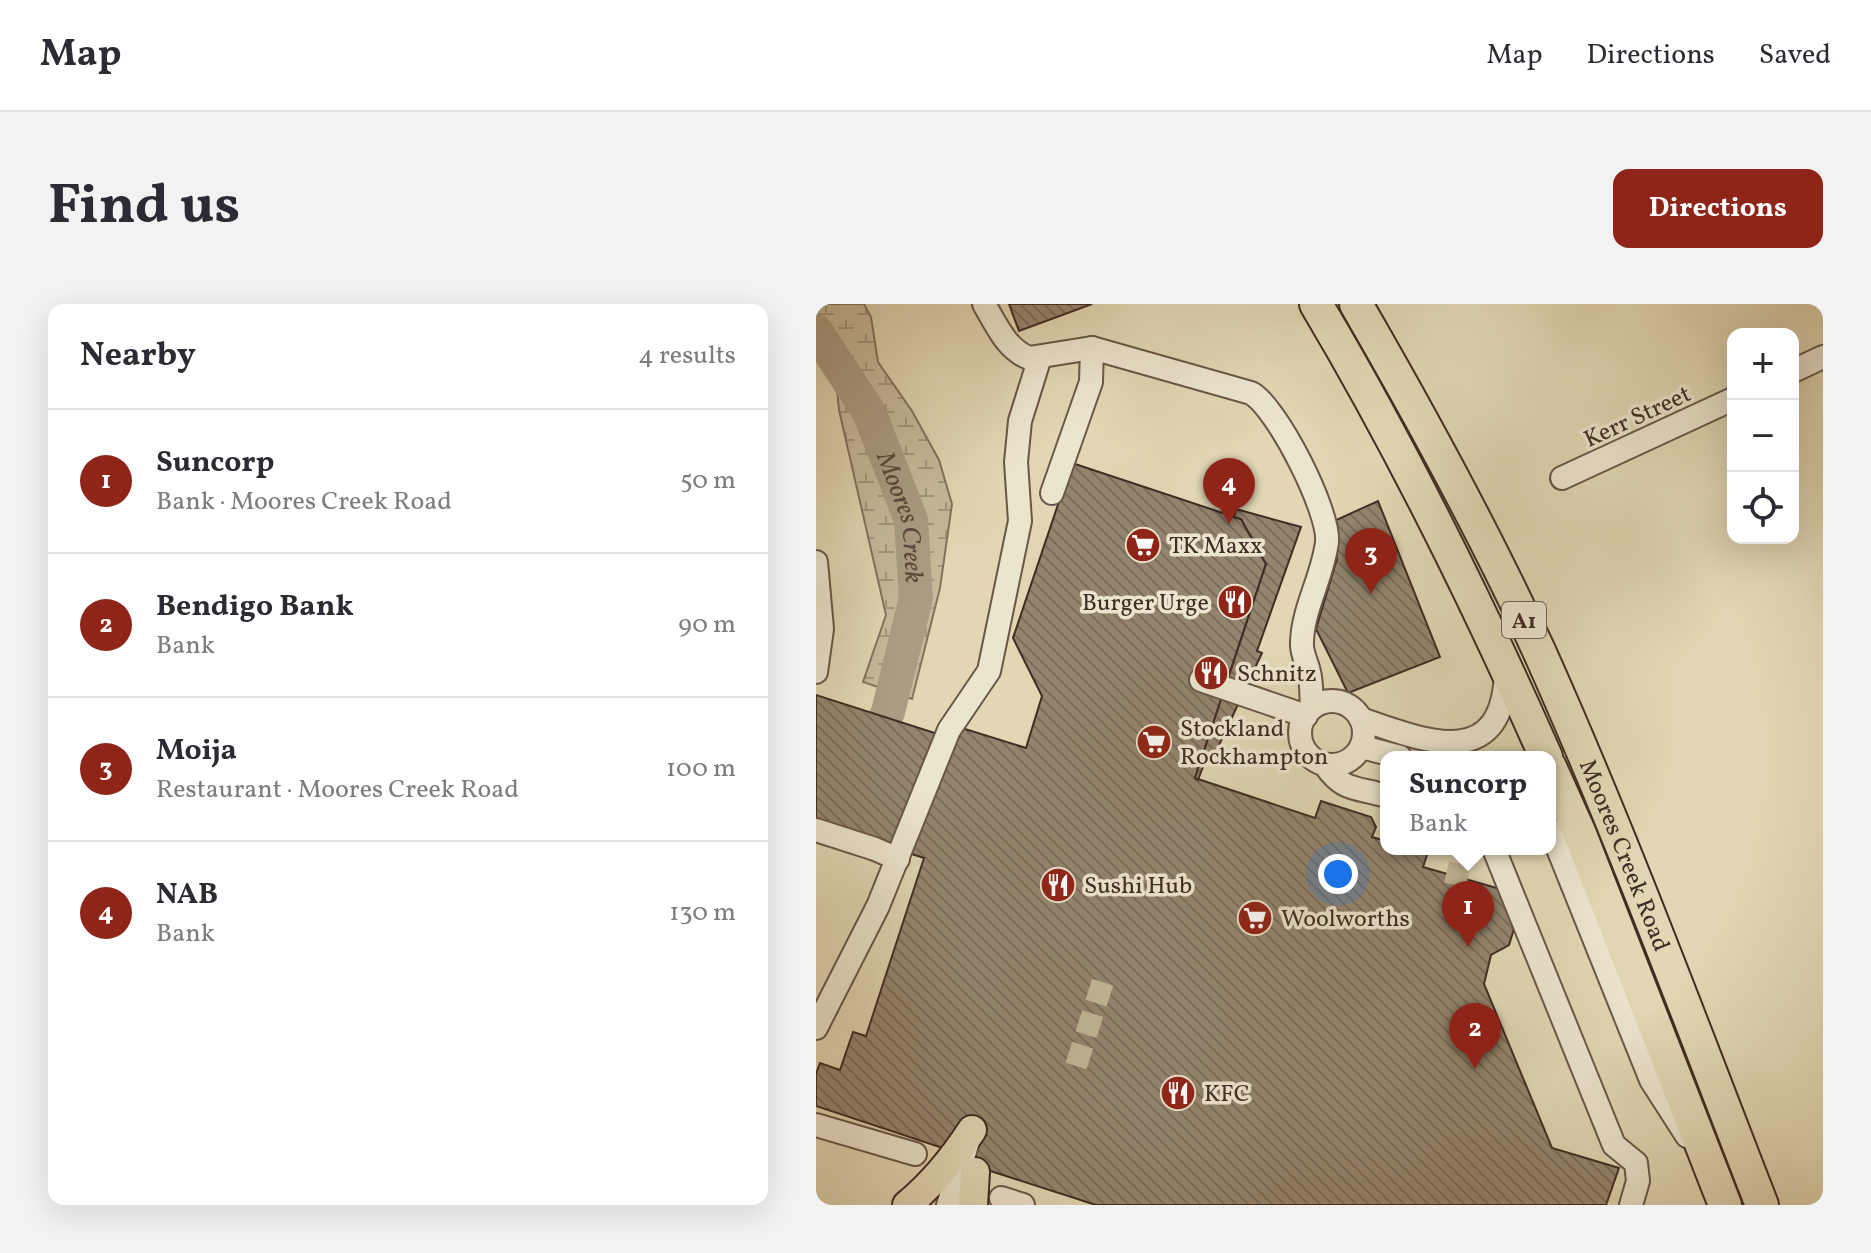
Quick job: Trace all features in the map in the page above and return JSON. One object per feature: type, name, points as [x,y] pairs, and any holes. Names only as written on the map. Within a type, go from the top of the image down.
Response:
[{"type":"highway","name":"Moores Creek Road","points":[[1316,304],[1371,396],[1422,493],[1543,751]]},
{"type":"highway","name":"Moores Creek Road","points":[[1356,304],[1442,456],[1540,653],[1663,950],[1762,1205]]},
{"type":"highway","name":"Moores Creek Road","points":[[1556,780],[1580,834],[1719,1192]]},
{"type":"highway","name":"A1","points":[[1663,950],[1784,1205]]},
{"type":"main road","points":[[907,1205],[929,1188],[972,1130]]},
{"type":"main road","points":[[973,1205],[975,1172]]},
{"type":"street","points":[[984,304],[1010,346],[1029,358],[1092,348],[1251,393],[1267,406],[1288,440],[1327,526],[1323,566],[1307,613],[1302,642],[1310,673],[1309,712]]},
{"type":"street","points":[[1052,493],[1091,382],[1092,348]]},
{"type":"street","points":[[816,1028],[878,906],[949,730],[989,671],[1020,521],[1016,462],[1020,421],[1040,357]]},
{"type":"street","points":[[1799,368],[1823,357]]},
{"type":"street","name":"Kerr Street","points":[[1562,478],[1731,400]]},
{"type":"street","points":[[816,562],[822,629],[816,672]]},
{"type":"street","points":[[1361,719],[1417,738],[1444,743],[1479,735],[1494,724],[1502,709],[1506,668]]},
{"type":"street","points":[[1310,673],[1341,702],[1356,711],[1361,719],[1364,738],[1355,754],[1355,772],[1380,792]]},
{"type":"street","points":[[1201,680],[1309,712]]},
{"type":"street","points":[[1341,702],[1321,703],[1309,712],[1301,725],[1303,746],[1316,761],[1325,765],[1333,766],[1355,754],[1380,756]]},
{"type":"street","points":[[1325,765],[1336,781],[1380,794]]},
{"type":"street","points":[[816,830],[898,859]]},
{"type":"street","points":[[1556,844],[1651,1080],[1719,1192]]},
{"type":"street","points":[[1496,855],[1614,1145],[1636,1163],[1638,1181],[1631,1205]]},
{"type":"street","points":[[816,1125],[915,1154]]},
{"type":"street","points":[[948,1205],[972,1130]]},
{"type":"street","points":[[963,1205],[975,1172]]},
{"type":"green space","points":[[816,304],[864,304],[871,317],[878,362],[912,411],[939,460],[952,504],[940,588],[912,699],[863,682],[886,615],[839,410],[835,369],[816,353]]},
{"type":"building","points":[[1009,304],[1092,304],[1019,331]]},
{"type":"building","points":[[1072,463],[1241,519],[1266,564],[1195,778],[1315,818],[1321,801],[1371,817],[1376,827],[1372,837],[1380,839],[1380,855],[1427,855],[1423,867],[1504,890],[1517,919],[1509,945],[1491,955],[1484,984],[1552,1148],[1619,1168],[1606,1205],[1096,1205],[981,1168],[976,1159],[816,1106],[816,1074],[820,1063],[840,1070],[853,1032],[866,1036],[924,858],[816,823],[816,695],[944,736],[949,724],[1026,748],[1042,696],[1013,638]]},
{"type":"building","points":[[1378,501],[1440,657],[1348,693],[1316,629],[1337,559],[1334,521]]},
{"type":"building","points":[[1236,509],[1301,527],[1257,651],[1262,653],[1213,758],[1207,756],[1198,780],[1195,778],[1266,564],[1241,519],[1234,517]]},
{"type":"waterway","name":"Moores Creek","points":[[816,331],[869,412],[911,520],[916,598],[888,712],[865,760]]},
{"type":"tunnel","points":[[1455,885],[1462,855]]},
{"type":"tunnel","points":[[1076,1066],[1105,975]]},
{"type":"place","name":"NAB","points":[[1229,524]]},
{"type":"place","name":"TK Maxx","points":[[1143,545]]},
{"type":"place","name":"Moija","points":[[1371,594]]},
{"type":"place","name":"Burger Urge","points":[[1235,602]]},
{"type":"place","name":"Schnitz","points":[[1211,673]]},
{"type":"place","name":"Stockland Rockhampton","points":[[1154,742]]},
{"type":"place","name":"Sushi Hub","points":[[1058,885]]},
{"type":"place","name":"Woolworths","points":[[1255,918]]},
{"type":"place","name":"Suncorp","points":[[1468,947]]},
{"type":"place","name":"Bendigo Bank","points":[[1475,1069]]},
{"type":"place","name":"KFC","points":[[1178,1093]]}]
